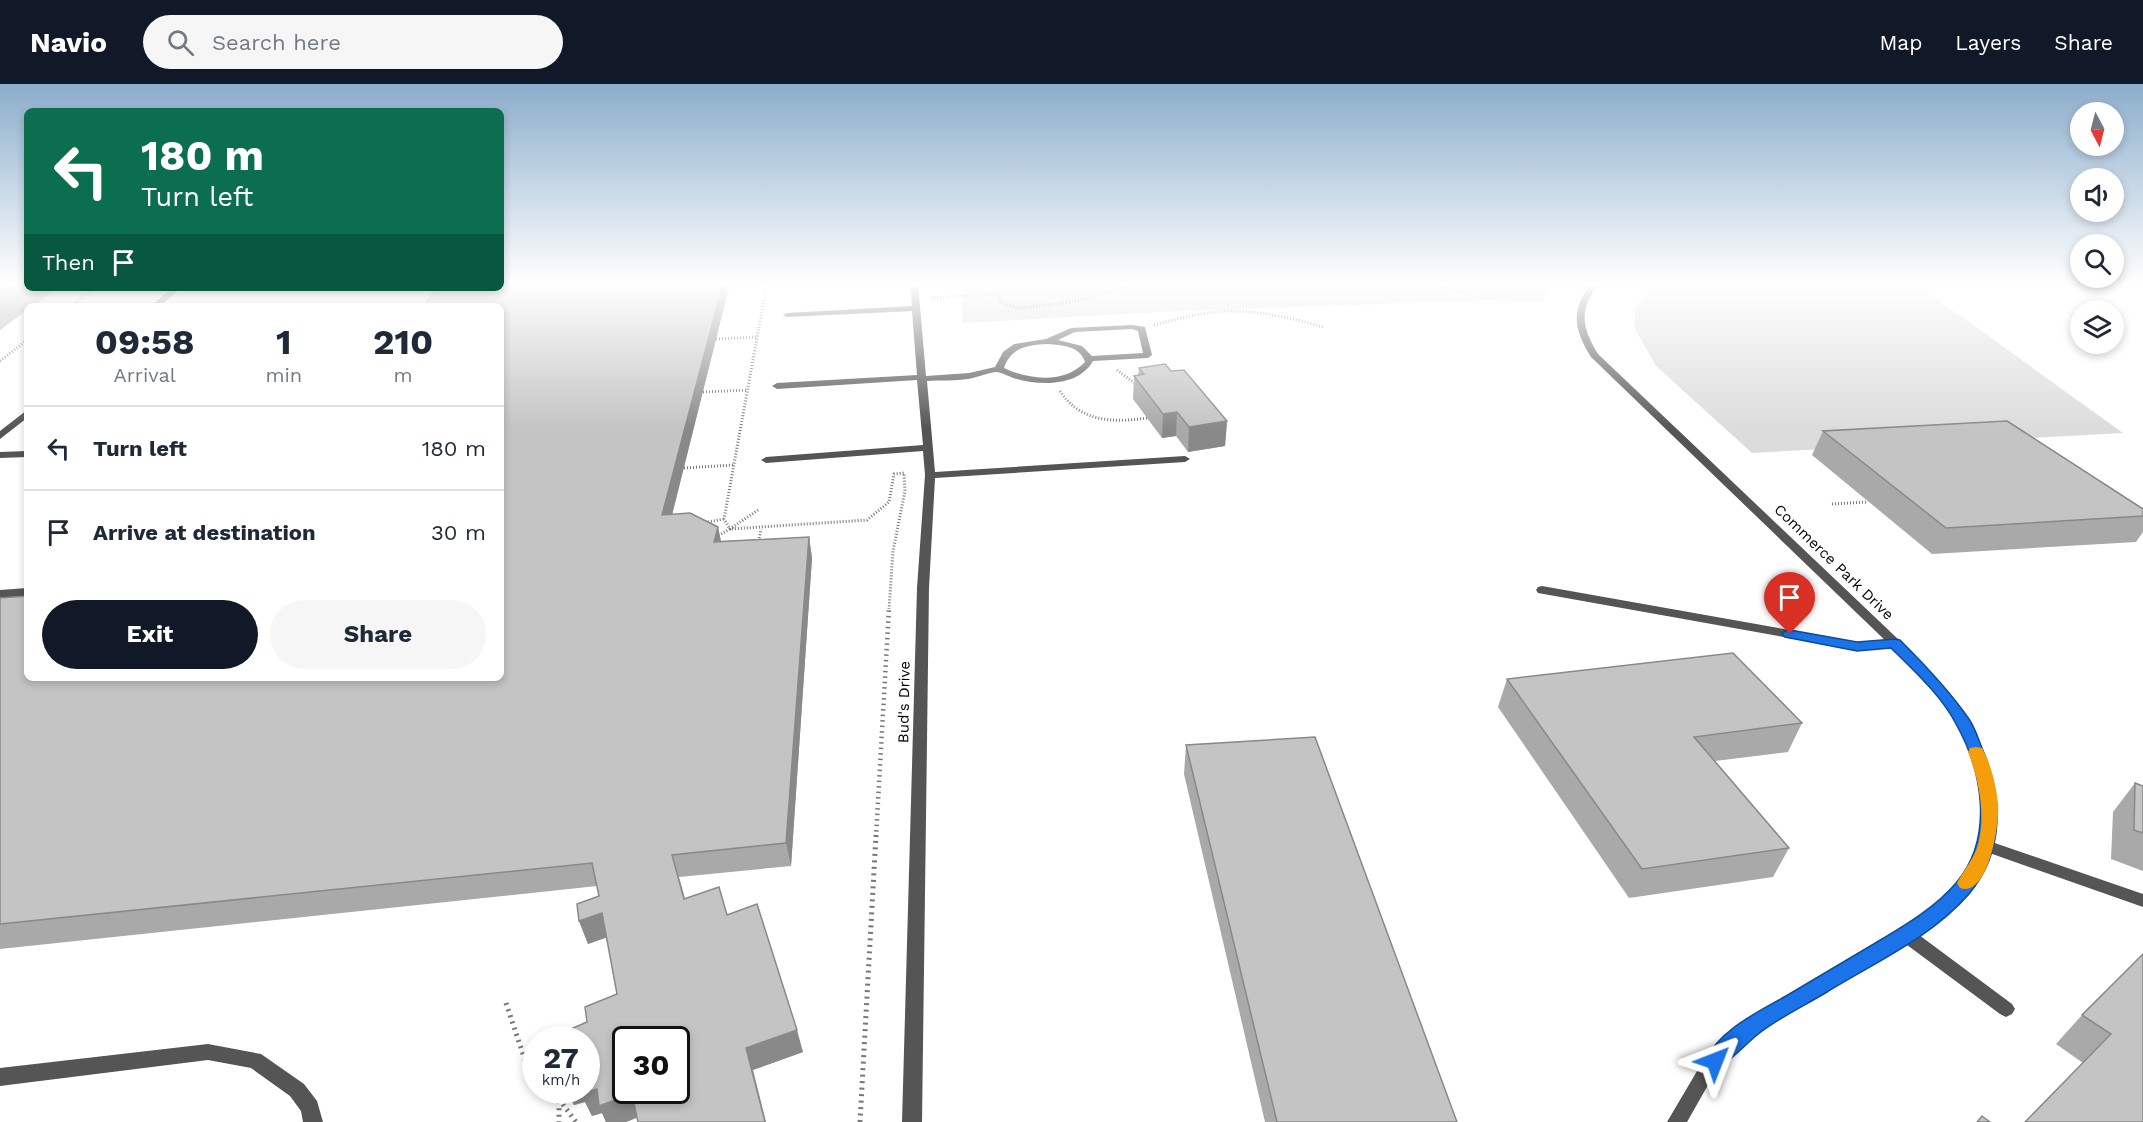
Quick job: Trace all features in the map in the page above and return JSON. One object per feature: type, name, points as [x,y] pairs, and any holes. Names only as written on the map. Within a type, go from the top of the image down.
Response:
[{"type":"street","name":"Bud's Drive","points":[[912,1122],[923,588],[930,475],[917,331]]},
{"type":"street","points":[[1048,342],[1071,331]]},
{"type":"street","points":[[1089,359],[1148,355],[1143,331]]},
{"type":"street","name":"Commerce Park Drive","points":[[1583,331],[1594,355],[1895,643],[1943,694],[1964,723],[1982,767],[1990,803],[1986,846],[1976,869],[1962,888],[1941,909],[1905,934],[1752,1027],[1725,1049],[1706,1072],[1677,1122]]},
{"type":"street","points":[[999,369],[1004,355],[1010,349],[1027,344],[1048,342],[1074,346],[1083,350],[1089,359]]},
{"type":"street","points":[[777,386],[969,376],[999,369],[1008,375],[1022,378],[1057,379],[1085,369],[1089,359]]},
{"type":"street","points":[[0,436],[24,416]]},
{"type":"street","points":[[765,460],[928,448]]},
{"type":"street","points":[[0,455],[24,454]]},
{"type":"street","points":[[930,475],[1185,459]]},
{"type":"street","points":[[1542,590],[1857,646],[1895,643]]},
{"type":"street","points":[[0,594],[24,592]]},
{"type":"street","points":[[1986,846],[2143,901]]},
{"type":"street","points":[[1905,934],[2006,1009]]},
{"type":"street","points":[[0,1077],[208,1052],[255,1060],[297,1089],[310,1107],[313,1122]]},
{"type":"path","points":[[730,529],[724,519],[759,331]]},
{"type":"path","points":[[716,339],[758,337]]},
{"type":"path","points":[[0,361],[24,342]]},
{"type":"path","points":[[1114,358],[1117,371],[1142,390]]},
{"type":"path","points":[[1057,379],[1060,393],[1067,403],[1094,418],[1117,422],[1148,418]]},
{"type":"path","points":[[703,392],[748,390]]},
{"type":"path","points":[[684,468],[734,465]]},
{"type":"path","points":[[730,529],[760,529],[867,520],[890,502],[894,474],[904,473],[905,491],[892,551],[860,1122]]},
{"type":"path","points":[[1833,504],[1868,502]]},
{"type":"path","points":[[709,541],[758,510]]},
{"type":"path","points":[[695,525],[713,519],[724,519]]},
{"type":"path","points":[[758,549],[760,529]]},
{"type":"path","points":[[506,1004],[522,1051]]},
{"type":"path","points":[[559,1104],[559,1122]]},
{"type":"path","points":[[563,1104],[576,1122]]},
{"type":"shaded area","points":[[1636,331],[1982,331],[2123,433],[1752,453],[1656,366]]},
{"type":"building","points":[[504,331],[710,331],[662,515],[690,513],[718,527],[714,542],[809,537],[786,843],[672,855],[684,899],[719,887],[727,915],[757,904],[797,1030],[746,1048],[765,1122],[638,1122],[634,1104],[690,1104],[690,1026],[612,1026],[612,1101],[599,1106],[600,1026],[578,1026],[587,1022],[585,1007],[617,994],[602,913],[579,921],[577,904],[599,896],[592,863],[0,924],[0,598],[24,596],[24,681],[504,681]]},
{"type":"building","points":[[1165,364],[1171,371],[1184,370],[1227,421],[1189,427],[1177,412],[1163,414],[1134,376],[1144,374],[1139,368]]},
{"type":"building","points":[[2007,421],[2143,509],[2143,516],[1946,528],[1823,431]]},
{"type":"building","points":[[1733,653],[1802,723],[1694,737],[1789,848],[1642,869],[1507,679]]},
{"type":"building","points":[[1315,737],[1457,1122],[1277,1122],[1186,745]]},
{"type":"building","points":[[2135,783],[2143,786],[2143,833],[2134,830]]},
{"type":"building","points":[[2143,954],[2143,1122],[2025,1122],[2111,1034],[2082,1015]]},
{"type":"building","points":[[1982,1116],[1990,1122],[1977,1122]]},
{"type":"slow traffic","points":[[1966,883],[1976,869],[1986,846],[1988,833],[1990,803],[1982,767],[1976,752]]},
{"type":"route","points":[[1715,1061],[1725,1049],[1752,1027],[1905,934],[1941,909],[1962,888],[1976,869],[1986,846],[1990,803],[1982,767],[1964,723],[1943,694],[1895,643],[1857,646],[1790,634]]}]
